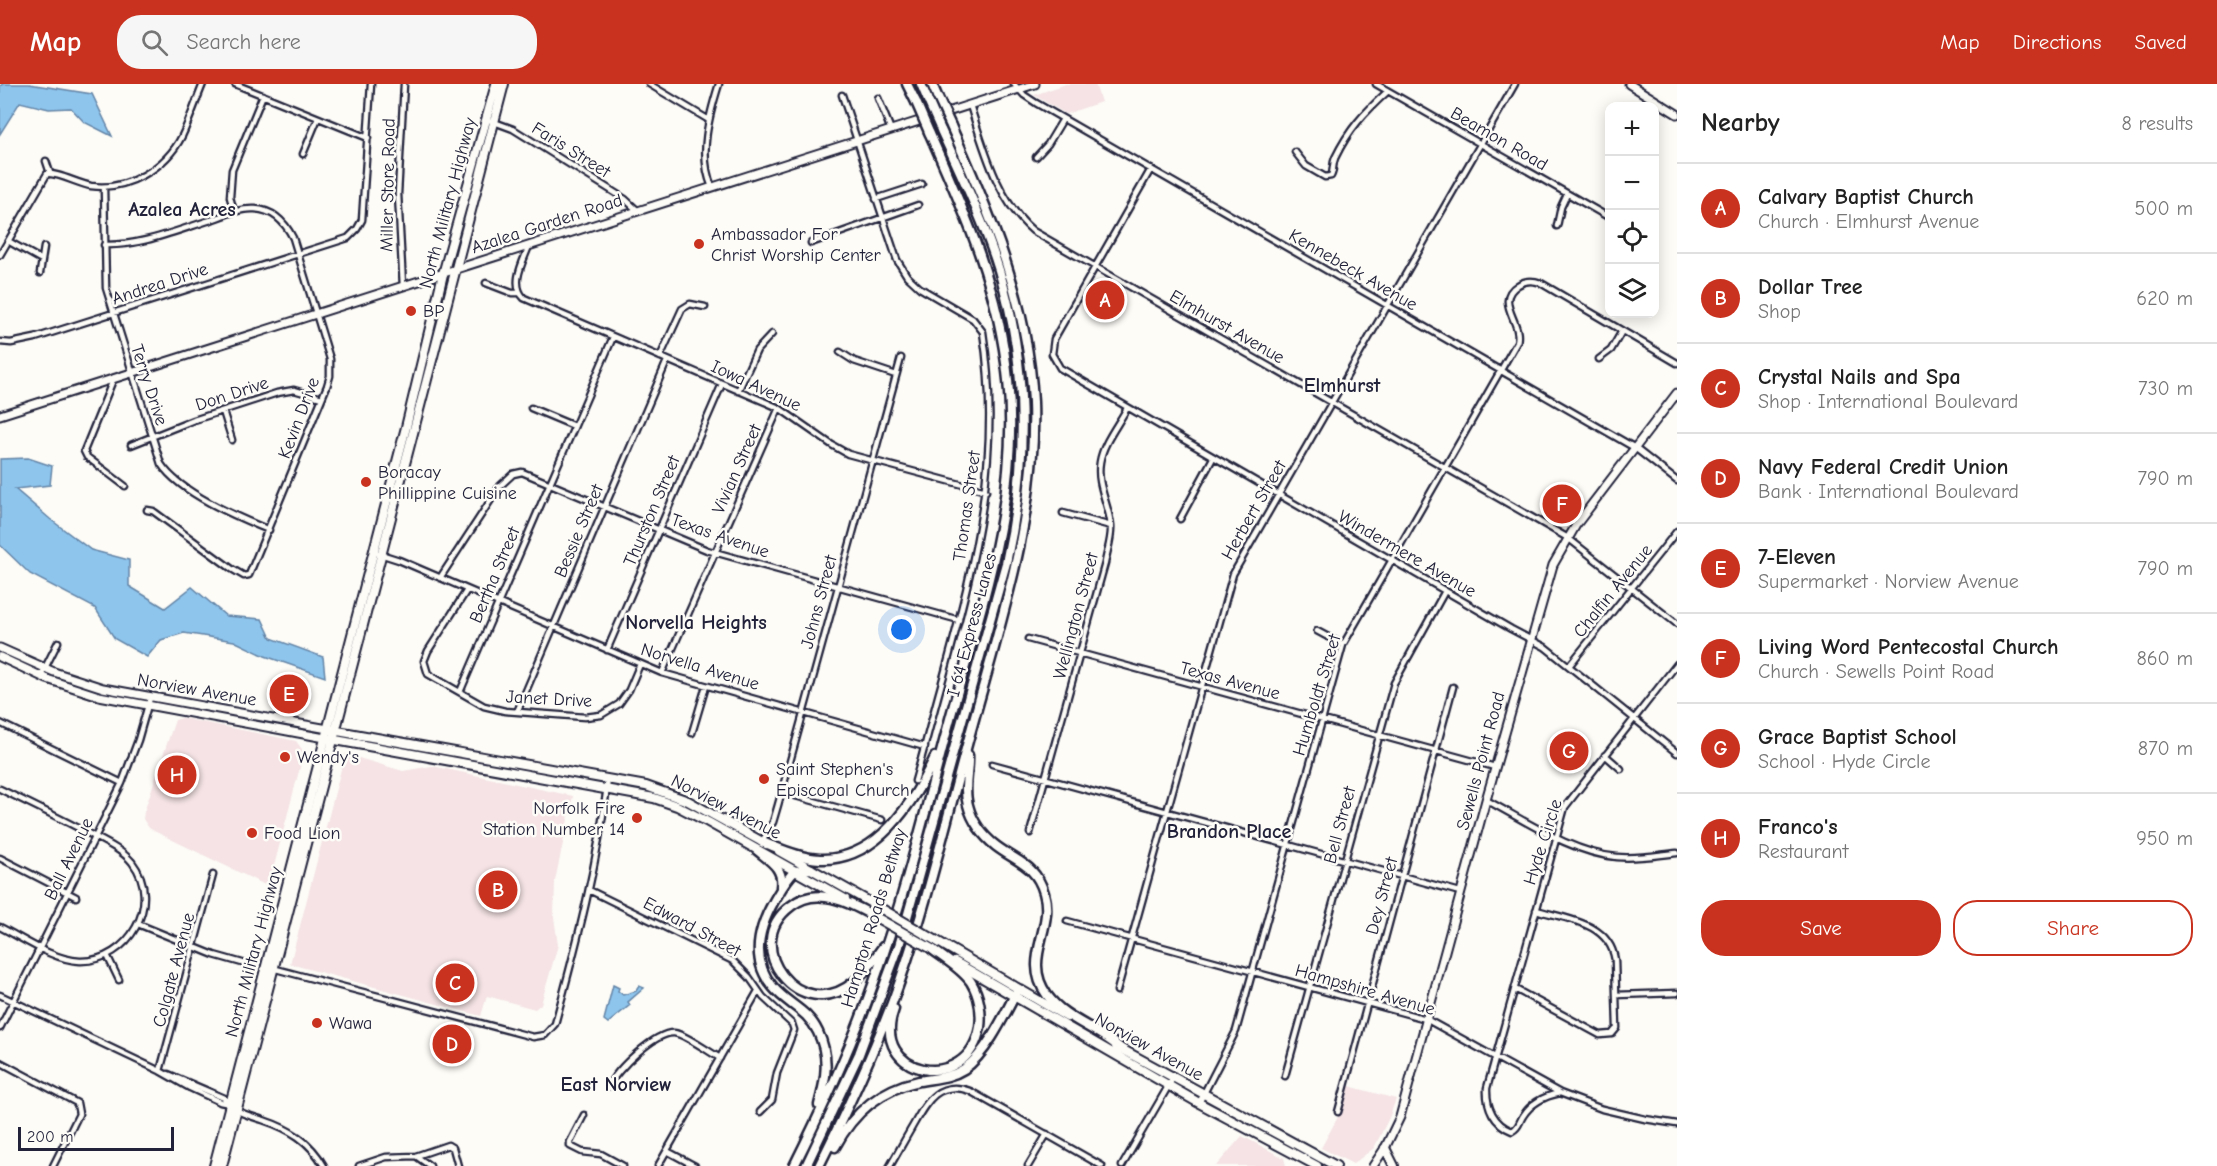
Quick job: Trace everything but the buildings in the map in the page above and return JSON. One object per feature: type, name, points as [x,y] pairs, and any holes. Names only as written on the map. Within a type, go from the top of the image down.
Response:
[{"type":"highway","name":"Hampton Roads Beltway","points":[[794,1166],[860,1019],[888,939],[999,537],[1009,470],[1010,406],[1001,328],[988,277],[973,233],[907,84]]},
{"type":"highway","name":"I 64 Express Lanes","points":[[806,1166],[859,1054],[899,946],[1006,563],[1021,477],[1023,415],[1013,324],[990,242],[921,84]]},
{"type":"highway","points":[[932,84],[988,210],[1010,272],[1025,336],[1033,402],[1031,478],[1022,535],[967,743],[899,981],[890,1023],[891,1038],[898,1053],[910,1065],[927,1071],[945,1069],[959,1062],[970,1051],[978,1035],[981,1017],[979,1003],[967,977],[932,949]]},
{"type":"highway","points":[[760,846],[821,859],[849,855],[863,848],[891,826],[909,804],[923,783],[946,735]]},
{"type":"highway","points":[[967,743],[968,760],[965,783],[970,813],[981,831],[994,845],[1018,859],[1031,870],[1044,892],[1046,920],[1036,957],[1041,985],[1058,1007],[1109,1038],[1121,1049]]},
{"type":"highway","points":[[760,846],[780,870],[781,889]]},
{"type":"highway","points":[[811,869],[795,871],[781,889],[760,928],[759,955],[769,982],[779,994],[809,1018],[823,1046],[827,1070],[814,1125]]},
{"type":"highway","points":[[872,915],[824,896],[811,897],[794,904],[778,921],[773,935],[772,952],[780,973],[790,985],[804,993],[820,995],[836,993],[850,986],[862,975],[888,939]]},
{"type":"highway","points":[[819,1166],[853,1095],[899,981]]},
{"type":"highway","points":[[825,1166],[850,1122],[877,1098],[907,1084],[951,1076],[969,1065],[984,1047],[1016,992]]},
{"type":"main road","name":"North Military Highway","points":[[214,1166],[456,269],[490,120],[495,84]]},
{"type":"main road","name":"North Military Highway","points":[[378,553],[443,274],[490,120],[504,84]]},
{"type":"main road","name":"Azalea Garden Road","points":[[0,415],[970,105],[1016,87],[1035,84]]},
{"type":"main road","points":[[1629,84],[1677,114]]},
{"type":"main road","name":"Sewells Point Road","points":[[1373,1166],[1385,1148],[1400,1117],[1546,584],[1568,538],[1677,393]]},
{"type":"main road","name":"Norview Avenue","points":[[0,648],[45,668],[103,688],[646,786],[673,795],[760,846],[795,871],[932,949],[1121,1049],[1199,1103],[1317,1166]]},
{"type":"main road","name":"Norview Avenue","points":[[0,657],[41,676],[99,696],[607,788],[671,803],[811,869],[935,939],[1016,992],[1171,1082],[1203,1095],[1336,1166]]},
{"type":"main road","name":"North Military Highway","points":[[222,1166],[269,968]]},
{"type":"main road","points":[[1385,1148],[1394,1166]]},
{"type":"main road","points":[[1299,1156],[1304,1166]]},
{"type":"street","points":[[50,173],[83,185],[104,187],[138,178],[159,165],[182,136],[203,84]]},
{"type":"street","points":[[235,84],[368,138]]},
{"type":"street","name":"Andrea Drive","points":[[0,342],[11,343],[35,338],[326,246],[353,234],[362,220],[371,84]]},
{"type":"street","name":"Miller Store Road","points":[[403,286],[398,194],[404,84]]},
{"type":"street","points":[[649,84],[709,120]]},
{"type":"street","points":[[712,187],[707,172],[709,120],[719,84]]},
{"type":"street","name":"Beamon Road","points":[[1376,84],[1605,215]]},
{"type":"street","name":"Herbert Street","points":[[1117,991],[1231,578],[1515,84]]},
{"type":"street","name":"Kennebeck Avenue","points":[[1016,87],[1030,100],[1635,448],[1677,481]]},
{"type":"street","points":[[1295,152],[1306,166],[1325,177],[1331,176],[1335,159],[1358,119],[1388,91]]},
{"type":"street","points":[[104,245],[132,245],[234,212],[230,188],[232,170],[262,95]]},
{"type":"street","points":[[842,95],[882,216]]},
{"type":"street","points":[[878,98],[891,130]]},
{"type":"street","name":"Elmhurst Avenue","points":[[970,105],[986,154],[1004,196],[1016,214],[1033,231],[1568,538],[1677,624]]},
{"type":"street","points":[[303,154],[318,118]]},
{"type":"street","points":[[1036,157],[1048,144],[1063,119]]},
{"type":"street","name":"Faris Street","points":[[490,120],[513,129],[625,199],[638,211]]},
{"type":"street","points":[[46,161],[50,173]]},
{"type":"street","points":[[1095,266],[1151,169]]},
{"type":"street","points":[[0,255],[45,176],[50,173]]},
{"type":"street","points":[[876,198],[922,184]]},
{"type":"street","name":"Terry Drive","points":[[104,187],[106,288],[112,314],[161,464],[170,475],[225,511],[269,530]]},
{"type":"street","points":[[1557,226],[1561,207],[1567,194]]},
{"type":"street","points":[[811,243],[918,205]]},
{"type":"street","name":"Kevin Drive","points":[[147,510],[153,511],[232,569],[244,576],[249,575],[330,376],[331,368],[317,315],[289,231],[278,218],[269,212],[254,209],[234,212]]},
{"type":"street","name":"Thomas Street","points":[[882,216],[902,269],[920,288],[973,319],[983,332],[990,402],[986,491],[973,566],[915,781]]},
{"type":"street","points":[[8,241],[42,260]]},
{"type":"street","points":[[519,293],[518,281],[529,246]]},
{"type":"street","points":[[40,273],[44,247]]},
{"type":"street","name":"Windermere Avenue","points":[[1095,266],[1055,336],[1052,354],[1056,364],[1064,371],[1445,591],[1531,638],[1677,753]]},
{"type":"street","name":"Humboldt Street","points":[[1199,1103],[1232,1042],[1343,645],[1519,337],[1518,327],[1508,308],[1508,298],[1512,289],[1526,281],[1536,281],[1622,331]]},
{"type":"street","name":"Iowa Avenue","points":[[486,283],[512,293],[519,293],[524,298],[779,408],[840,450],[872,461],[986,491]]},
{"type":"street","points":[[660,357],[682,309],[690,304],[705,307]]},
{"type":"street","points":[[1599,359],[1611,350],[1622,331],[1677,363]]},
{"type":"street","points":[[738,391],[757,350],[772,334]]},
{"type":"street","name":"Bertha Street","points":[[460,692],[613,337]]},
{"type":"street","points":[[840,352],[854,361],[896,375]]},
{"type":"street","name":"Johns Street","points":[[760,846],[772,822],[781,792],[901,358]]},
{"type":"street","name":"Bessie Street","points":[[517,712],[667,361]]},
{"type":"street","points":[[112,380],[84,451],[87,457],[125,486]]},
{"type":"street","name":"Thurston Street","points":[[607,650],[722,384]]},
{"type":"street","name":"Don Drive","points":[[131,445],[151,435],[291,390],[322,398]]},
{"type":"street","points":[[531,408],[574,426]]},
{"type":"street","name":"Vivian Street","points":[[662,673],[779,408]]},
{"type":"street","name":"Wellington Street","points":[[1030,833],[1105,563],[1111,526],[1100,483],[1100,461],[1127,408]]},
{"type":"street","points":[[223,411],[232,440]]},
{"type":"street","points":[[1180,519],[1213,458]]},
{"type":"street","name":"Texas Avenue","points":[[440,578],[504,482],[517,472],[527,473],[715,553],[959,620]]},
{"type":"street","points":[[1063,513],[1111,526]]},
{"type":"street","name":"Chalfin Avenue","points":[[1569,666],[1677,531]]},
{"type":"street","name":"Norvella Avenue","points":[[378,553],[662,673],[925,747]]},
{"type":"street","name":"Janet Drive","points":[[467,590],[424,661],[425,669],[432,677],[484,705],[517,712],[585,717],[601,715],[615,708],[624,699],[640,664]]},
{"type":"street","name":"Bell Street","points":[[1285,1076],[1394,683],[1399,670],[1445,591]]},
{"type":"street","points":[[1317,631],[1343,645]]},
{"type":"street","name":"Texas Avenue","points":[[1028,639],[1495,767]]},
{"type":"street","points":[[41,676],[58,642]]},
{"type":"street","name":"Hyde Circle","points":[[1560,1093],[1533,1105],[1523,1115],[1517,1129],[1510,1131],[1498,1122],[1488,1105],[1487,1089],[1568,802],[1677,664]]},
{"type":"street","points":[[692,733],[706,686]]},
{"type":"street","name":"Dey Street","points":[[1338,1112],[1453,687]]},
{"type":"street","name":"Ball Avenue","points":[[0,1028],[122,783],[135,750],[150,698]]},
{"type":"street","points":[[0,723],[122,783]]},
{"type":"street","points":[[1605,755],[1621,769]]},
{"type":"street","points":[[992,764],[1461,892]]},
{"type":"street","points":[[269,968],[525,1035],[542,1037],[549,1033],[555,1024],[589,890],[608,779]]},
{"type":"street","points":[[0,789],[122,852],[139,875],[144,901],[138,924],[122,945],[107,955],[90,960],[73,960],[62,957],[0,927]]},
{"type":"street","points":[[781,792],[882,819]]},
{"type":"street","points":[[1486,800],[1585,850],[1631,858],[1677,852]]},
{"type":"street","points":[[0,858],[76,897]]},
{"type":"street","points":[[139,875],[146,872]]},
{"type":"street","name":"Colgate Avenue","points":[[160,1071],[213,875]]},
{"type":"street","name":"Edward Street","points":[[589,890],[723,954],[742,968],[758,990],[792,1024],[794,1030],[777,1072],[772,1100],[760,1112]]},
{"type":"street","points":[[1515,989],[1605,1036],[1612,1034],[1617,1028],[1614,955],[1610,942],[1602,933],[1590,926],[1536,910]]},
{"type":"street","name":"Hampshire Avenue","points":[[1067,921],[1426,1019],[1560,1093],[1602,1109],[1677,1124]]},
{"type":"street","points":[[138,924],[194,948],[253,966]]},
{"type":"street","points":[[107,955],[119,980]]},
{"type":"street","points":[[658,1166],[758,990]]},
{"type":"street","points":[[1616,995],[1677,993]]},
{"type":"street","points":[[0,995],[160,1071],[217,1101],[230,1104],[236,1110],[297,1135],[311,1148],[324,1166]]},
{"type":"street","points":[[609,1086],[621,1068],[652,1042],[667,1034],[680,1034],[720,1058]]},
{"type":"street","points":[[0,1062],[77,1103],[79,1114],[53,1166]]},
{"type":"street","points":[[1122,1166],[1171,1082]]},
{"type":"street","points":[[890,1166],[925,1104],[946,1089],[959,1088],[970,1091],[1102,1166]]},
{"type":"street","points":[[584,1115],[570,1146],[582,1152],[601,1154],[623,1166]]},
{"type":"street","points":[[1028,1166],[1047,1134]]},
{"type":"street","points":[[359,1166],[386,1157],[416,1156],[448,1145],[453,1148],[458,1166]]},
{"type":"street","points":[[667,1150],[695,1166]]},
{"type":"street","points":[[416,1156],[430,1166]]},
{"type":"shaded area","points":[[1066,84],[1095,84],[1101,102],[1066,114],[1034,95]]},
{"type":"shaded area","points":[[182,718],[296,741],[304,752],[269,885],[156,832],[149,828],[143,819],[175,720]]},
{"type":"shaded area","points":[[345,754],[403,771],[432,766],[573,796],[555,881],[554,917],[558,945],[541,1004],[535,1009],[487,996],[481,1016],[290,964]]},
{"type":"shaded area","points":[[1349,1086],[1396,1099],[1374,1148],[1353,1164],[1321,1148],[1339,1115]]},
{"type":"shaded area","points":[[1242,1136],[1284,1158],[1286,1166],[1216,1166]]},
{"type":"water","points":[[29,84],[92,94],[112,136],[84,122],[71,108],[49,109],[20,102],[0,134],[0,86]]},
{"type":"water","points":[[28,458],[52,466],[50,485],[15,489],[91,550],[129,560],[129,586],[165,608],[192,587],[226,616],[262,619],[271,638],[323,657],[325,677],[265,656],[234,641],[184,633],[161,640],[147,657],[115,639],[95,608],[30,574],[0,545],[0,459]]},
{"type":"water","points":[[613,985],[619,988],[618,991],[623,995],[636,991],[639,986],[644,988],[628,1002],[630,1005],[608,1023],[604,1020]]},
{"type":"place","name":"Ambassador For Christ Worship Center","points":[[699,244]]},
{"type":"place","name":"Calvary Baptist Church","points":[[1105,300]]},
{"type":"place","name":"BP","points":[[411,311]]},
{"type":"place","name":"Boracay Phillippine Cuisine","points":[[366,482]]},
{"type":"place","name":"Living Word Pentecostal Church","points":[[1562,504]]},
{"type":"place","name":"7-Eleven","points":[[289,694]]},
{"type":"place","name":"Grace Baptist School","points":[[1569,751]]},
{"type":"place","name":"Wendy's","points":[[285,757]]},
{"type":"place","name":"Franco's","points":[[177,775]]},
{"type":"place","name":"Saint Stephen's Episcopal Church","points":[[764,779]]},
{"type":"place","name":"Norfolk Fire Station Number 14","points":[[637,818]]},
{"type":"place","name":"Food Lion","points":[[252,833]]},
{"type":"place","name":"Dollar Tree","points":[[498,890]]},
{"type":"place","name":"Crystal Nails and Spa","points":[[455,983]]},
{"type":"place","name":"Wawa","points":[[317,1023]]},
{"type":"place","name":"Navy Federal Credit Union","points":[[452,1044]]},
{"type":"district","name":"Azalea Acres","points":[[182,209]]},
{"type":"district","name":"Elmhurst","points":[[1342,385]]},
{"type":"district","name":"Norvella Heights","points":[[696,622]]},
{"type":"district","name":"Brandon Place","points":[[1229,831]]},
{"type":"district","name":"East Norview","points":[[616,1084]]}]
